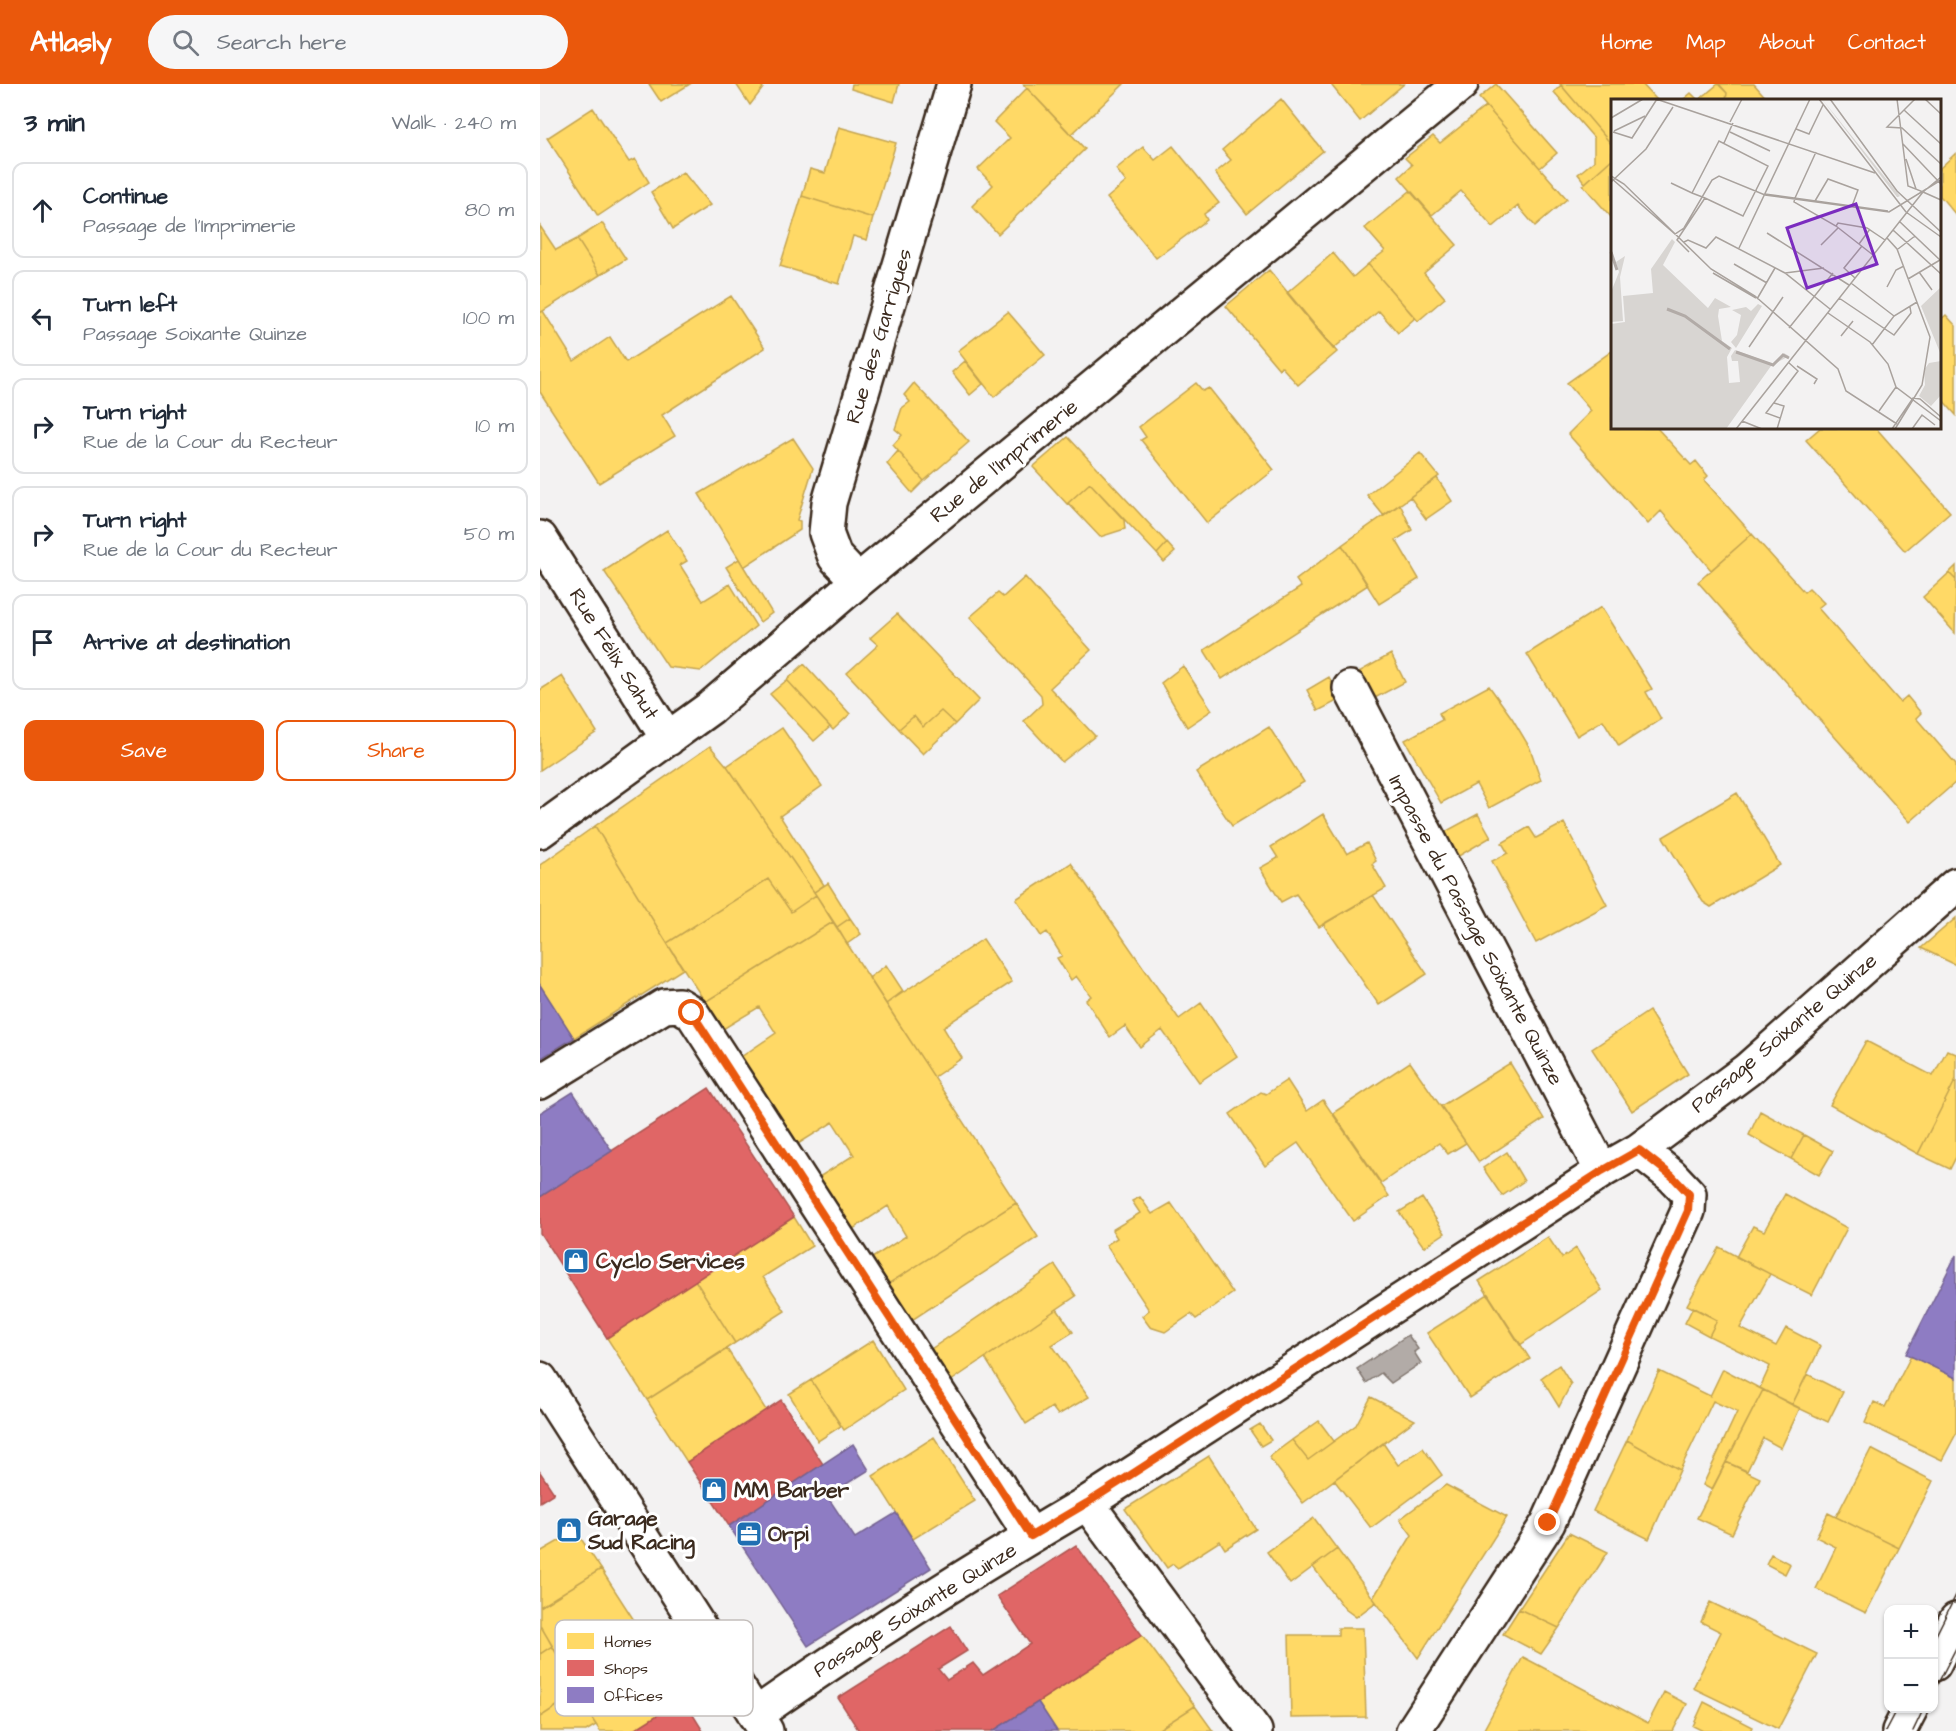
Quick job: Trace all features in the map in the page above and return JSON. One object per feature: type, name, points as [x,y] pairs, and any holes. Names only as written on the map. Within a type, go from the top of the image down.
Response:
[{"type":"street","name":"Rue des Garrigues","points":[[858,581],[835,556],[826,533],[829,503],[954,84]]},
{"type":"street","name":"Rue de l'Imprimerie","points":[[540,831],[710,708],[858,581],[1461,84]]},
{"type":"street","name":"Rue Félix Sahut","points":[[540,538],[668,739]]},
{"type":"street","name":"Impasse du Passage Soixante Quinze","points":[[1350,688],[1602,1171]]},
{"type":"street","name":"Passage Soixante Quinze","points":[[760,1723],[822,1668],[1087,1503],[1602,1171],[1639,1150],[1747,1070],[1956,885]]},
{"type":"street","points":[[540,1082],[664,1006],[679,1005],[692,1013],[1031,1536]]},
{"type":"street","points":[[1413,1731],[1548,1523],[1688,1211],[1689,1194],[1672,1176],[1639,1150]]},
{"type":"street","points":[[540,1379],[694,1620]]},
{"type":"street","points":[[1087,1503],[1255,1731]]},
{"type":"street","points":[[1937,1659],[1954,1627]]},
{"type":"street","points":[[1899,1731],[1908,1713]]},
{"type":"shaded area","points":[[1408,1335],[1418,1349],[1414,1352],[1421,1363],[1391,1383],[1381,1373],[1366,1383],[1357,1369]]},
{"type":"building: Homes","points":[[649,84],[690,84],[661,102]]},
{"type":"building: Homes","points":[[736,84],[760,84],[763,88],[750,105]]},
{"type":"building: Homes","points":[[852,84],[899,84],[894,102],[851,89]]},
{"type":"building: Homes","points":[[1023,84],[1124,84],[1071,135]]},
{"type":"building: Homes","points":[[1334,84],[1404,84],[1360,121],[1332,86]]},
{"type":"building: Homes","points":[[1496,84],[1557,153],[1540,168],[1479,98]]},
{"type":"building: Homes","points":[[1560,84],[1642,84],[1656,99],[1611,99],[1611,144]]},
{"type":"building: Homes","points":[[1718,84],[1727,93],[1726,99],[1700,99]]},
{"type":"building: Homes","points":[[1719,84],[1754,84],[1767,99],[1726,99],[1727,93]]},
{"type":"building: Homes","points":[[1561,85],[1611,144],[1611,160],[1585,183],[1578,174],[1594,161],[1594,138],[1554,92]]},
{"type":"building: Homes","points":[[1027,88],[1085,149],[998,234],[972,206],[993,185],[978,169],[1010,138],[994,122]]},
{"type":"building: Homes","points":[[1691,93],[1697,99],[1684,99]]},
{"type":"building: Homes","points":[[1281,99],[1323,151],[1247,214],[1215,173],[1231,160],[1222,150]]},
{"type":"building: Homes","points":[[1486,106],[1567,199],[1535,226],[1518,206],[1493,227],[1461,191],[1432,215],[1399,177],[1412,165],[1405,158],[1433,136],[1440,143]]},
{"type":"building: Homes","points":[[593,108],[629,162],[635,159],[649,182],[598,216],[547,138]]},
{"type":"building: Homes","points":[[839,127],[896,143],[873,218],[802,196],[810,169],[825,173]]},
{"type":"building: Homes","points":[[1173,146],[1219,203],[1204,214],[1207,220],[1156,258],[1107,198],[1126,182],[1116,169],[1143,147],[1155,160]]},
{"type":"building: Homes","points":[[1956,153],[1956,215],[1941,197],[1941,167]]},
{"type":"building: Homes","points":[[1611,160],[1611,217],[1583,185]]},
{"type":"building: Homes","points":[[683,172],[710,205],[673,229],[651,192]]},
{"type":"building: Homes","points":[[1410,191],[1457,245],[1424,273],[1445,298],[1418,321],[1368,264],[1385,251],[1365,228]]},
{"type":"building: Homes","points":[[802,196],[873,218],[867,240],[853,236],[839,284],[780,266]]},
{"type":"building: Homes","points":[[602,223],[626,259],[600,275],[577,239]]},
{"type":"building: Homes","points":[[540,226],[556,250],[577,239],[600,275],[540,313]]},
{"type":"building: Homes","points":[[1333,253],[1353,277],[1368,264],[1415,318],[1398,333],[1379,311],[1333,349],[1287,293]]},
{"type":"building: Homes","points":[[1269,270],[1337,352],[1298,385],[1281,366],[1279,369],[1226,306]]},
{"type":"building: Homes","points":[[731,296],[765,348],[662,415],[675,436],[599,483],[540,392],[540,313],[543,311],[574,361],[610,337],[626,362]]},
{"type":"building: Homes","points":[[1008,312],[1045,355],[994,397],[958,351]]},
{"type":"building: Homes","points":[[1946,315],[1956,326],[1956,415],[1941,398],[1941,319]]},
{"type":"building: Homes","points":[[1611,352],[1611,429],[1658,429],[1691,465],[1696,461],[1708,476],[1704,480],[1752,534],[1711,570],[1661,511],[1648,524],[1568,434],[1591,411],[1567,383]]},
{"type":"building: Homes","points":[[965,361],[983,384],[970,395],[952,372]]},
{"type":"building: Homes","points":[[914,383],[969,442],[924,481],[893,445],[902,435],[895,429],[902,408],[910,402],[904,395]]},
{"type":"building: Homes","points":[[1196,383],[1203,391],[1209,388],[1274,470],[1207,523],[1141,440],[1146,437],[1139,427]]},
{"type":"building: Homes","points":[[1819,429],[1877,429],[1950,512],[1905,551],[1806,440]]},
{"type":"building: Homes","points":[[1068,437],[1167,543],[1157,554],[1090,483],[1067,504],[1033,467]]},
{"type":"building: Homes","points":[[793,438],[813,468],[797,520],[800,521],[800,530],[744,567],[699,494]]},
{"type":"building: Homes","points":[[898,451],[924,481],[912,493],[887,464]]},
{"type":"building: Homes","points":[[1420,453],[1439,476],[1384,516],[1367,495]]},
{"type":"building: Homes","points":[[1437,478],[1452,501],[1426,519],[1410,497]]},
{"type":"building: Homes","points":[[1090,483],[1124,520],[1125,529],[1100,537],[1068,503]]},
{"type":"building: Homes","points":[[1400,504],[1412,530],[1396,540],[1419,579],[1379,604],[1342,545]]},
{"type":"building: Homes","points":[[667,530],[687,561],[680,565],[703,601],[730,584],[756,626],[701,671],[668,667],[604,571]]},
{"type":"building: Homes","points":[[1752,534],[1804,592],[1809,588],[1824,603],[1818,608],[1900,702],[1907,696],[1921,713],[1916,718],[1956,764],[1956,782],[1910,822],[1698,582]]},
{"type":"building: Homes","points":[[1167,543],[1175,552],[1164,562],[1157,554]]},
{"type":"building: Homes","points":[[1342,545],[1368,585],[1222,679],[1204,650],[1301,587],[1296,580]]},
{"type":"building: Homes","points":[[739,559],[772,613],[760,622],[726,567]]},
{"type":"building: Homes","points":[[1956,566],[1956,580],[1949,573]]},
{"type":"building: Homes","points":[[1949,573],[1956,580],[1955,633],[1923,597]]},
{"type":"building: Homes","points":[[1025,577],[1091,650],[1050,688],[1095,736],[1062,762],[1024,721],[1042,704],[1041,695],[970,617],[998,593],[1003,597]]},
{"type":"building: Homes","points":[[1601,607],[1652,689],[1646,692],[1661,719],[1619,746],[1603,720],[1577,736],[1527,654]]},
{"type":"building: Homes","points":[[897,614],[979,700],[955,724],[941,711],[923,727],[914,716],[899,729],[847,673],[878,645],[870,638]]},
{"type":"building: Homes","points":[[1391,654],[1405,682],[1373,699],[1357,673]]},
{"type":"building: Homes","points":[[804,664],[850,714],[833,730],[787,680]]},
{"type":"building: Homes","points":[[1183,666],[1212,710],[1187,727],[1161,683]]},
{"type":"building: Homes","points":[[562,676],[597,732],[540,770],[540,690]]},
{"type":"building: Homes","points":[[1329,677],[1341,699],[1318,711],[1307,690]]},
{"type":"building: Homes","points":[[787,680],[830,727],[814,741],[770,694]]},
{"type":"building: Homes","points":[[1489,686],[1530,748],[1541,780],[1489,808],[1476,784],[1441,803],[1405,740],[1442,720],[1439,713]]},
{"type":"building: Homes","points":[[941,711],[955,724],[923,754],[899,729],[914,716],[923,727]]},
{"type":"building: Homes","points":[[1269,727],[1304,782],[1232,826],[1196,772]]},
{"type":"building: Homes","points":[[782,728],[822,786],[780,816],[824,885],[814,892],[727,766]]},
{"type":"building: Homes","points":[[710,746],[727,766],[816,895],[791,912],[768,879],[667,943],[595,826]]},
{"type":"building: Homes","points":[[1737,793],[1780,865],[1711,907],[1703,902],[1663,837]]},
{"type":"building: Homes","points":[[1323,814],[1347,854],[1367,843],[1376,861],[1372,864],[1386,888],[1319,927],[1296,894],[1281,902],[1260,868],[1278,858],[1271,847]]},
{"type":"building: Homes","points":[[1478,814],[1491,837],[1457,857],[1443,833]]},
{"type":"building: Homes","points":[[1564,823],[1607,905],[1536,943],[1492,861],[1508,853],[1502,843],[1529,827],[1536,838]]},
{"type":"building: Homes","points":[[595,826],[683,969],[574,1038],[540,985],[540,865]]},
{"type":"building: Homes","points":[[1071,863],[1179,1019],[1201,1003],[1237,1056],[1199,1082],[1162,1030],[1140,1047],[1125,1026],[1110,1037],[1086,1000],[1091,996],[1076,976],[1071,980],[1057,958],[1062,956],[1047,932],[1041,936],[1016,899]]},
{"type":"building: Homes","points":[[768,879],[791,912],[816,895],[833,922],[705,1002],[667,943]]},
{"type":"building: Homes","points":[[828,883],[850,918],[837,927],[814,892]]},
{"type":"building: Homes","points":[[1373,895],[1427,974],[1379,1005],[1323,924]]},
{"type":"building: Homes","points":[[850,918],[861,934],[847,944],[837,927]]},
{"type":"building: Homes","points":[[1956,918],[1956,965],[1921,948]]},
{"type":"building: Homes","points":[[833,922],[1016,1203],[888,1284],[872,1258],[906,1236],[888,1206],[853,1229],[819,1177],[854,1155],[833,1122],[798,1144],[741,1057],[776,1033],[759,1007],[723,1029],[705,1002]]},
{"type":"building: Homes","points":[[983,939],[1012,982],[943,1027],[962,1058],[934,1077],[886,1004]]},
{"type":"building: Homes","points":[[886,965],[903,991],[886,1004],[869,978]]},
{"type":"building: Homes","points":[[1649,1011],[1688,1074],[1632,1111],[1592,1049]]},
{"type":"building: Homes","points":[[1866,1041],[1933,1076],[1947,1050],[1956,1054],[1956,1079],[1918,1154],[1830,1105]]},
{"type":"building: Homes","points":[[1410,1062],[1466,1143],[1448,1154],[1439,1143],[1381,1183],[1333,1113]]},
{"type":"building: Homes","points":[[1510,1063],[1544,1119],[1479,1162],[1441,1106]]},
{"type":"building: Homes","points":[[1956,1079],[1956,1157],[1950,1169],[1918,1154]]},
{"type":"building: Homes","points":[[1287,1080],[1307,1111],[1323,1100],[1389,1196],[1353,1221],[1298,1143],[1265,1166],[1230,1114],[1261,1092],[1266,1094]]},
{"type":"building: Homes","points":[[1760,1111],[1804,1135],[1791,1159],[1749,1135]]},
{"type":"building: Homes","points":[[1804,1135],[1833,1151],[1819,1175],[1791,1159]]},
{"type":"building: Homes","points":[[1507,1152],[1524,1181],[1502,1196],[1483,1168]]},
{"type":"building: Homes","points":[[1785,1194],[1847,1228],[1812,1295],[1736,1257],[1753,1226],[1764,1231]]},
{"type":"building: Homes","points":[[1140,1197],[1152,1214],[1171,1203],[1233,1293],[1196,1319],[1191,1314],[1165,1332],[1150,1327],[1142,1316],[1149,1310],[1106,1245],[1117,1238],[1112,1230],[1140,1213],[1132,1201]]},
{"type":"building: Homes","points":[[1422,1198],[1445,1233],[1424,1247],[1399,1212]]},
{"type":"building: Homes","points":[[1016,1203],[1038,1237],[912,1320],[888,1284]]},
{"type":"building: Homes","points":[[794,1217],[812,1246],[763,1277],[785,1311],[735,1343],[695,1280]]},
{"type":"building: Homes","points":[[1548,1237],[1562,1258],[1576,1248],[1602,1290],[1520,1345],[1479,1281]]},
{"type":"building: Homes","points":[[1719,1247],[1770,1274],[1740,1328],[1776,1346],[1786,1328],[1821,1346],[1792,1405],[1760,1388],[1770,1366],[1709,1336],[1717,1320],[1687,1305]]},
{"type":"building: Homes","points":[[1055,1265],[1076,1296],[951,1381],[931,1349]]},
{"type":"building: Homes","points":[[695,1280],[735,1343],[647,1400],[607,1338]]},
{"type":"building: Homes","points":[[1488,1294],[1530,1359],[1470,1398],[1427,1333]]},
{"type":"building: Homes","points":[[1693,1307],[1717,1320],[1709,1336],[1685,1323]]},
{"type":"building: Homes","points":[[1057,1309],[1073,1332],[1052,1345],[1089,1397],[1058,1415],[1052,1407],[1026,1424],[985,1358]]},
{"type":"building: Homes","points":[[873,1340],[904,1390],[844,1430],[811,1380]]},
{"type":"building: Homes","points":[[727,1349],[766,1410],[687,1462],[647,1400]]},
{"type":"building: Homes","points":[[1911,1356],[1956,1378],[1956,1434],[1942,1460],[1865,1423],[1874,1402],[1885,1407]]},
{"type":"building: Homes","points":[[1559,1365],[1571,1384],[1559,1407],[1541,1378]]},
{"type":"building: Homes","points":[[1723,1369],[1763,1390],[1712,1490],[1703,1485],[1737,1412],[1713,1401],[1680,1470],[1627,1440],[1659,1371],[1710,1396]]},
{"type":"building: Homes","points":[[1807,1374],[1843,1392],[1828,1422],[1792,1405]]},
{"type":"building: Homes","points":[[811,1380],[841,1426],[818,1441],[789,1394]]},
{"type":"building: Homes","points":[[1763,1390],[1800,1408],[1781,1448],[1763,1438],[1747,1471],[1726,1462]]},
{"type":"building: Homes","points":[[1371,1397],[1415,1420],[1303,1503],[1269,1457],[1292,1440],[1308,1460],[1356,1425]]},
{"type":"building: Homes","points":[[1319,1421],[1334,1441],[1308,1460],[1292,1440]]},
{"type":"building: Homes","points":[[1260,1424],[1271,1440],[1261,1446],[1250,1430]]},
{"type":"building: Homes","points":[[934,1437],[975,1501],[913,1539],[873,1476]]},
{"type":"building: Homes","points":[[1627,1440],[1680,1470],[1649,1539],[1593,1511]]},
{"type":"building: Homes","points":[[1383,1443],[1398,1465],[1423,1448],[1442,1475],[1371,1528],[1334,1480]]},
{"type":"building: Homes","points":[[1871,1449],[1933,1481],[1899,1548],[1836,1517]]},
{"type":"building: Homes","points":[[1209,1456],[1256,1529],[1225,1549],[1220,1541],[1178,1568],[1173,1564],[1167,1568],[1125,1509]]},
{"type":"building: Homes","points":[[1726,1462],[1760,1478],[1732,1534],[1697,1518]]},
{"type":"building: Homes","points":[[1446,1485],[1507,1517],[1418,1658],[1373,1598],[1412,1535],[1400,1519]]},
{"type":"building: Homes","points":[[1828,1513],[1899,1548],[1866,1613],[1816,1589],[1836,1547],[1816,1537]]},
{"type":"building: Homes","points":[[1314,1518],[1337,1549],[1290,1584],[1267,1552]]},
{"type":"building: Homes","points":[[576,1531],[601,1569],[540,1607],[540,1552]]},
{"type":"building: Homes","points":[[1569,1533],[1608,1552],[1559,1628],[1519,1609]]},
{"type":"building: Homes","points":[[1337,1549],[1376,1602],[1356,1617],[1345,1609],[1313,1567]]},
{"type":"building: Homes","points":[[1771,1554],[1790,1564],[1785,1574],[1766,1564]]},
{"type":"building: Homes","points":[[601,1569],[634,1620],[555,1620],[555,1650],[540,1625],[540,1607]]},
{"type":"building: Homes","points":[[1710,1602],[1817,1654],[1778,1729],[1693,1688],[1721,1632],[1701,1622]]},
{"type":"building: Homes","points":[[1519,1609],[1559,1628],[1541,1654],[1503,1634]]},
{"type":"building: Homes","points":[[540,1626],[552,1646],[540,1654]]},
{"type":"building: Homes","points":[[1338,1628],[1363,1628],[1366,1717],[1291,1718],[1289,1635],[1338,1635]]},
{"type":"building: Homes","points":[[1142,1635],[1195,1706],[1156,1731],[1057,1731],[1038,1702]]},
{"type":"building: Homes","points":[[552,1646],[555,1651],[555,1707],[540,1717],[540,1654]]},
{"type":"building: Homes","points":[[1523,1657],[1648,1723],[1664,1692],[1687,1704],[1673,1731],[1483,1731]]},
{"type":"building: Homes","points":[[1704,1702],[1753,1727],[1751,1731],[1703,1731],[1693,1726]]},
{"type":"building: Homes","points":[[1195,1706],[1213,1731],[1156,1731]]},
{"type":"building: Homes","points":[[555,1707],[555,1716],[590,1716],[596,1725],[586,1731],[540,1731],[540,1717]]},
{"type":"building: Homes","points":[[590,1716],[656,1716],[632,1731],[600,1731]]},
{"type":"building: Shops","points":[[709,1088],[794,1217],[607,1338],[540,1233],[540,1197]]},
{"type":"building: Shops","points":[[781,1400],[823,1464],[729,1526],[687,1462]]},
{"type":"building: Shops","points":[[540,1472],[554,1493],[540,1502]]},
{"type":"building: Shops","points":[[1076,1545],[1142,1635],[993,1731],[859,1731],[838,1698],[951,1626],[967,1651],[938,1669],[947,1680],[973,1663],[983,1675],[1030,1644],[997,1596]]},
{"type":"building: Shops","points":[[656,1716],[694,1716],[703,1731],[632,1731]]},
{"type":"building: Offices","points":[[540,985],[574,1038],[540,1059]]},
{"type":"building: Offices","points":[[573,1092],[612,1151],[540,1197],[540,1113]]},
{"type":"building: Offices","points":[[1956,1255],[1956,1378],[1906,1354]]},
{"type":"building: Offices","points":[[853,1444],[869,1470],[827,1496],[855,1538],[896,1513],[931,1568],[808,1646],[729,1526]]},
{"type":"building: Offices","points":[[1038,1702],[1057,1731],[993,1731]]},
{"type":"tram line","points":[[1938,1631],[1956,1595]]},
{"type":"tram line","points":[[1938,1683],[1956,1648]]},
{"type":"tram line","points":[[1885,1731],[1894,1713]]},
{"type":"tram line","points":[[1913,1731],[1922,1713]]},
{"type":"place","name":"Cyclo Services","points":[[576,1261]]},
{"type":"place","name":"MM Barber","points":[[714,1490]]},
{"type":"place","name":"Garage Sud Racing","points":[[569,1530]]},
{"type":"place","name":"Orpi","points":[[749,1534]]},
{"type":"route","points":[[692,1013],[1008,1504],[1031,1536],[1087,1503],[1602,1171],[1639,1150],[1672,1176],[1689,1194],[1688,1211],[1548,1523]]}]
